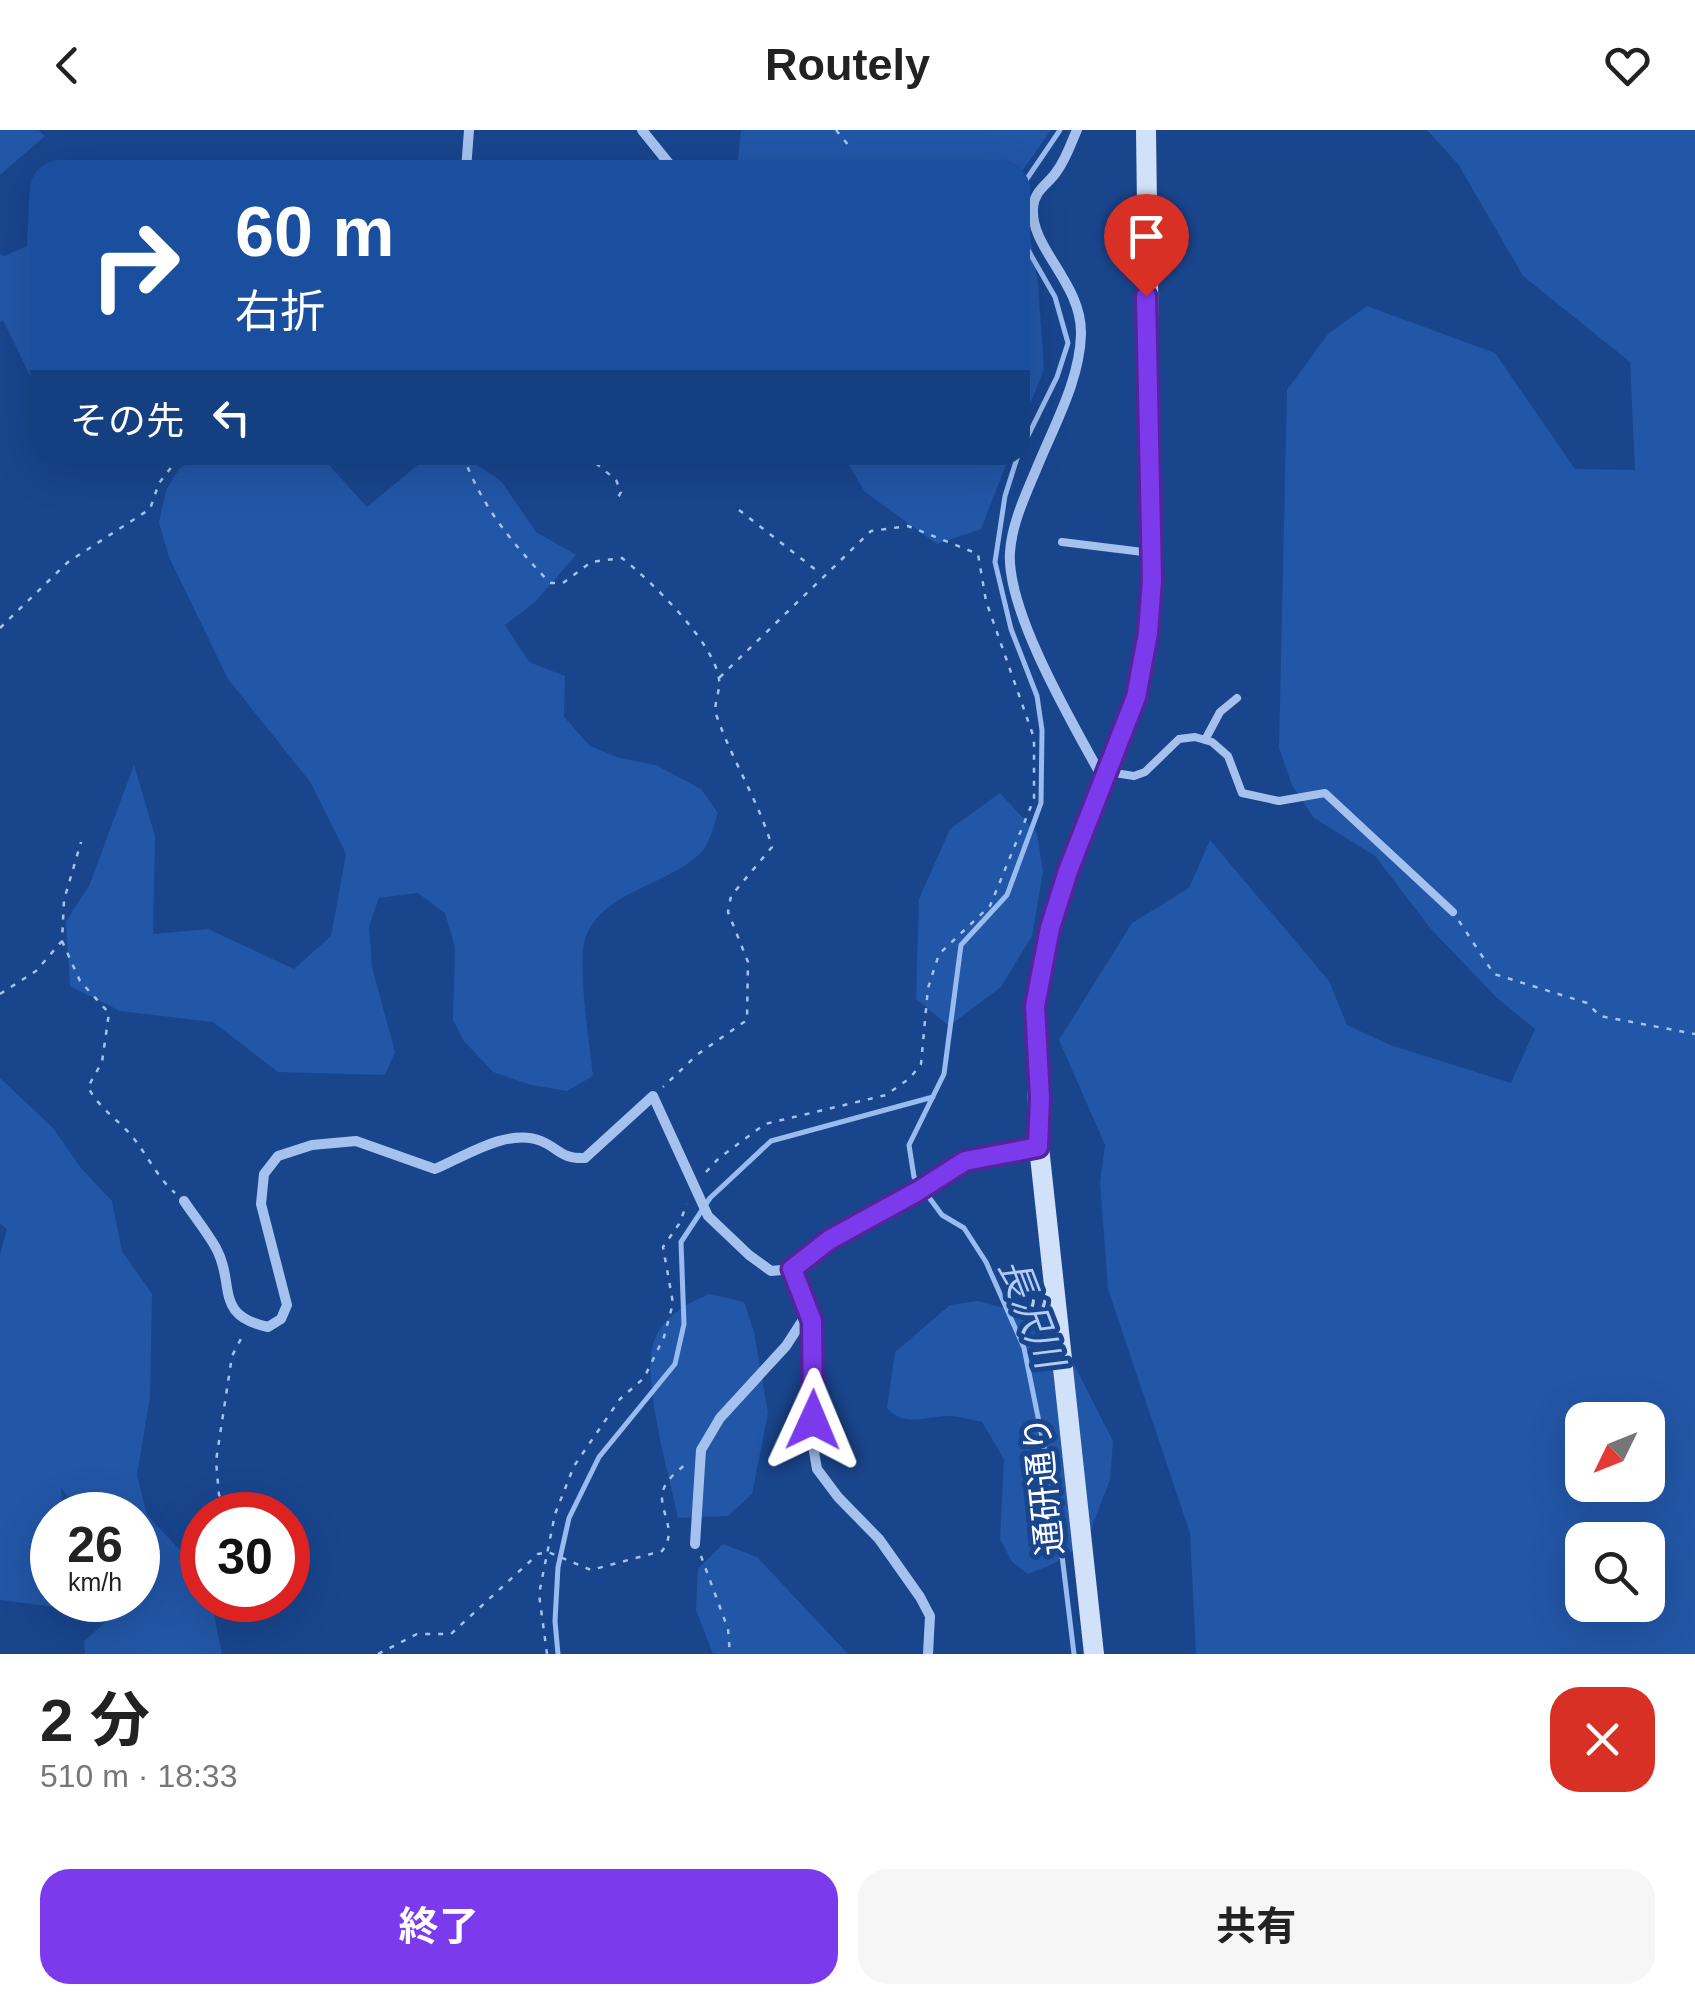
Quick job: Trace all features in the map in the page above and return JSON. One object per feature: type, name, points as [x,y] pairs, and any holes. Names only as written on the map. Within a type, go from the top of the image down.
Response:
[{"type":"street","points":[[467,160],[470,130]]},
{"type":"street","points":[[642,130],[666,160]]},
{"type":"street","points":[[1078,130],[1057,172],[1038,191],[1032,210],[1037,232],[1074,293],[1082,330],[1080,349],[1074,375],[1021,508],[1010,554],[1012,582],[1031,636],[1106,777]]},
{"type":"street","name":"通研通り","points":[[1094,1654],[1038,1147],[1040,1098],[1035,1006],[1050,928],[1068,871],[1136,697],[1148,633],[1151,553],[1146,130]]},
{"type":"street","points":[[184,1201],[218,1251],[232,1310],[250,1323],[268,1326],[282,1318],[287,1305],[261,1204],[264,1174],[278,1156],[312,1145],[356,1140],[435,1169],[464,1154],[525,1138],[542,1142],[570,1158],[585,1158],[653,1096],[708,1216],[771,1272],[792,1269],[829,1240],[965,1161],[1038,1147]]},
{"type":"street","points":[[792,1269],[812,1321],[813,1446],[817,1468],[838,1497],[880,1538],[920,1596],[930,1616],[928,1654]]},
{"type":"street","points":[[696,1544],[702,1450],[720,1418],[786,1346],[808,1312]]},
{"type":"lane","points":[[1062,542],[1151,553]]},
{"type":"lane","points":[[1205,740],[1220,712],[1237,698]]},
{"type":"lane","points":[[1106,777],[1144,772],[1179,739],[1212,742],[1228,756],[1242,792],[1279,801],[1325,793],[1453,912]]},
{"type":"path","points":[[836,130],[849,146]]},
{"type":"path","points":[[0,628],[68,562],[150,509],[159,482],[172,465]]},
{"type":"path","points":[[467,465],[475,489],[514,545],[550,584],[562,583],[592,562],[622,558],[698,634],[719,678],[715,712],[765,823],[772,847],[732,896],[728,912],[748,962],[748,1020],[698,1054],[653,1096]]},
{"type":"path","points":[[598,465],[616,480],[621,492],[615,503]]},
{"type":"path","points":[[739,510],[822,575]]},
{"type":"path","points":[[546,1654],[540,1594],[555,1514],[574,1466],[620,1399],[644,1378],[664,1337],[673,1304],[663,1247],[680,1224],[693,1186],[719,1158],[765,1124],[886,1096],[910,1078],[921,1064],[928,988],[940,954],[990,906],[1034,799],[1034,738],[986,601],[978,554],[908,526],[871,531],[719,678]]},
{"type":"path","points":[[82,842],[64,900],[62,941],[80,981],[109,1012],[102,1062],[88,1087],[94,1099],[132,1137],[160,1180],[184,1201]]},
{"type":"path","points":[[1453,912],[1494,974],[1587,1003],[1600,1016],[1695,1034]]},
{"type":"path","points":[[0,994],[36,971],[62,941]]},
{"type":"path","points":[[220,1492],[216,1462],[232,1356],[250,1323]]},
{"type":"path","points":[[378,1654],[417,1634],[452,1634],[538,1554],[548,1552],[591,1570],[662,1551],[669,1542],[670,1524],[662,1493],[666,1483],[702,1450]]},
{"type":"path","points":[[696,1544],[724,1616],[730,1654]]},
{"type":"shaded area","points":[[0,130],[38,130],[45,136],[0,175]]},
{"type":"shaded area","points":[[741,130],[1051,130],[1030,160],[738,160]]},
{"type":"shaded area","points":[[1427,130],[1695,130],[1695,1654],[1196,1654],[1190,1533],[1108,1289],[1100,1182],[1105,1145],[1059,1040],[1132,923],[1189,888],[1210,840],[1329,981],[1347,1025],[1390,1045],[1511,1083],[1535,1029],[1497,998],[1431,929],[1375,856],[1314,818],[1292,785],[1279,748],[1287,390],[1328,334],[1367,306],[1495,353],[1575,469],[1635,470],[1630,362],[1523,276],[1458,164]]},
{"type":"shaded area","points":[[30,185],[30,375],[3,320],[0,322],[0,254],[4,256],[27,246]]},
{"type":"shaded area","points":[[1030,236],[1038,284],[1044,369],[1030,405]]},
{"type":"shaded area","points":[[186,465],[329,465],[367,507],[418,465],[477,465],[501,481],[536,532],[576,555],[535,602],[505,625],[529,662],[565,676],[564,717],[590,746],[619,758],[656,765],[701,789],[718,813],[704,849],[676,871],[609,907],[586,936],[583,983],[593,1076],[567,1091],[531,1085],[493,1072],[464,1041],[453,1020],[455,947],[445,913],[418,893],[379,898],[369,926],[372,967],[395,1052],[385,1075],[278,1072],[213,1022],[120,1011],[70,986],[66,921],[89,886],[134,765],[155,836],[153,934],[208,929],[294,969],[331,936],[346,854],[311,783],[228,679],[169,557],[159,523],[166,490]]},
{"type":"shaded area","points":[[849,465],[1006,465],[981,529],[937,544],[865,492]]},
{"type":"shaded area","points":[[1000,793],[1037,833],[1043,872],[1032,936],[1001,987],[949,1026],[916,999],[919,899],[950,829]]},
{"type":"shaded area","points":[[0,1078],[53,1128],[81,1168],[112,1201],[122,1251],[152,1294],[150,1397],[137,1475],[141,1492],[64,1492],[61,1488],[61,1492],[30,1492],[30,1604],[0,1600],[0,1254],[7,1229],[0,1224]]},
{"type":"shaded area","points":[[710,1294],[744,1302],[754,1332],[768,1413],[752,1494],[728,1516],[678,1518],[653,1399],[651,1352],[656,1336],[672,1316]]},
{"type":"shaded area","points":[[978,1301],[1030,1315],[1061,1339],[1113,1441],[1110,1480],[1086,1542],[1053,1564],[1028,1574],[1012,1562],[1000,1539],[1004,1459],[982,1422],[949,1416],[901,1418],[887,1408],[895,1352],[950,1305]]},
{"type":"shaded area","points":[[160,1529],[180,1550],[180,1622],[215,1622],[222,1654],[85,1654],[84,1641],[106,1622],[160,1622]]},
{"type":"shaded area","points":[[723,1544],[757,1557],[848,1654],[713,1654],[696,1610],[698,1569]]},
{"type":"waterway","name":"長沢川","points":[[1030,174],[1060,130]]},
{"type":"waterway","name":"長沢川","points":[[1030,253],[1055,297],[1068,343],[1057,377],[1030,432]]},
{"type":"waterway","name":"長沢川","points":[[1015,465],[1005,496],[995,562],[1011,629],[1037,696],[1042,730],[1041,803],[1007,895],[961,945],[944,1074],[909,1145],[914,1177],[942,1215],[964,1228],[986,1262],[1024,1348],[1056,1506],[1074,1654]]},
{"type":"waterway","points":[[558,1654],[558,1567],[569,1518],[599,1457],[675,1364],[684,1324],[681,1242],[710,1198],[771,1141],[933,1097]]},
{"type":"route","points":[[813,1420],[812,1321],[792,1269],[829,1240],[965,1161],[1038,1147],[1040,1098],[1035,1006],[1050,928],[1068,871],[1136,697],[1148,633],[1152,580],[1146,296]]}]
